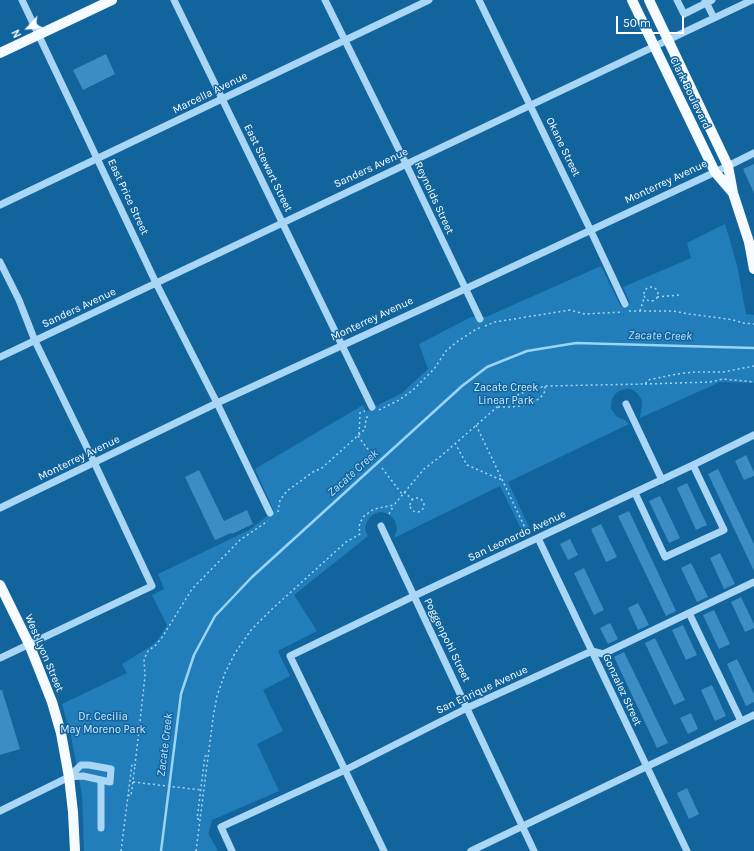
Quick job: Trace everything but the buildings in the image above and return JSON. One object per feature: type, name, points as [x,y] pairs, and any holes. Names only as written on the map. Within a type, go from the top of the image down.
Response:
[{"type":"main road","points":[[0,53],[112,0]]},
{"type":"main road","name":"Clark Boulevard","points":[[632,0],[715,172],[733,193]]},
{"type":"main road","name":"Clark Boulevard","points":[[648,0],[728,166],[733,193],[749,242],[754,269]]},
{"type":"main road","name":"West Lyon Street","points":[[0,585],[29,644],[52,702],[61,733],[69,777],[75,851]]},
{"type":"street","name":"East Price Street","points":[[22,0],[156,283],[217,403],[269,517]]},
{"type":"street","name":"East Stewart Street","points":[[174,0],[373,411]]},
{"type":"street","name":"Reynolds Street","points":[[325,0],[480,319]]},
{"type":"street","name":"Marcella Avenue","points":[[0,205],[429,0]]},
{"type":"street","name":"Okane Street","points":[[479,0],[625,304]]},
{"type":"street","points":[[677,0],[684,14],[708,1],[714,18]]},
{"type":"street","name":"Sanders Avenue","points":[[0,357],[752,0]]},
{"type":"street","name":"Monterrey Avenue","points":[[0,508],[217,403],[465,289],[754,153]]},
{"type":"street","points":[[0,262],[19,300],[35,341],[152,586],[0,658]]},
{"type":"street","points":[[626,404],[662,480]]},
{"type":"street","name":"San Leonardo Avenue","points":[[345,770],[290,656],[754,435]]},
{"type":"street","points":[[634,493],[665,557],[724,530],[693,465]]},
{"type":"street","name":"Poggenpohl Street","points":[[381,526],[534,851]]},
{"type":"street","name":"Gonzalez Street","points":[[538,538],[687,851]]},
{"type":"street","name":"San Enrique Avenue","points":[[232,851],[221,828],[345,770],[467,708],[592,651],[603,654],[751,584]]},
{"type":"street","points":[[689,613],[741,721]]},
{"type":"street","points":[[471,851],[754,715]]},
{"type":"street","points":[[0,811],[69,777],[81,765],[111,769],[110,782],[83,776],[69,777]]},
{"type":"street","points":[[345,770],[384,851]]},
{"type":"street","points":[[101,781],[101,828]]},
{"type":"path","points":[[640,311],[645,297],[644,291],[647,288],[651,287],[655,289],[658,292],[657,297]]},
{"type":"path","points":[[645,297],[651,302],[657,297],[679,295]]},
{"type":"path","points":[[376,460],[358,435],[360,413],[373,411],[399,400],[413,390],[434,369],[446,351],[458,341],[488,324],[533,315],[569,310],[585,314],[673,311],[754,324]]},
{"type":"path","points":[[645,384],[648,380],[677,374],[695,372],[723,372],[754,366]]},
{"type":"path","points":[[389,514],[403,493],[424,469],[504,402],[527,391],[545,386],[710,382],[724,379],[754,382]]},
{"type":"path","points":[[498,407],[520,406],[536,401],[543,395],[545,386]]},
{"type":"path","points":[[278,514],[280,500],[287,491],[312,472],[322,468],[365,429],[366,418],[373,411]]},
{"type":"path","points":[[476,425],[528,534]]},
{"type":"path","points":[[455,443],[467,465],[502,480]]},
{"type":"path","points":[[382,468],[403,493],[413,500]]},
{"type":"path","points":[[418,498],[422,500],[424,503],[423,510],[416,512],[412,510],[410,505],[413,500],[418,498]]},
{"type":"path","points":[[196,851],[214,710],[225,673],[235,653],[251,630],[271,610],[346,542],[360,534],[360,521],[364,516],[374,509],[394,505]]},
{"type":"path","points":[[128,795],[131,796],[133,782],[145,676],[144,659],[148,651],[156,645],[163,636],[192,589],[240,540],[269,517]]},
{"type":"path","points":[[200,819],[197,819],[205,756],[208,756]]},
{"type":"path","points":[[121,851],[132,764],[135,765]]},
{"type":"path","points":[[133,782],[201,790]]},
{"type":"green space","name":"Zacate Creek Linear Park","points":[[725,224],[737,265],[746,314],[754,315],[754,383],[720,382],[640,418],[642,400],[636,392],[631,389],[619,391],[612,399],[611,409],[617,417],[625,420],[629,424],[508,482],[531,531],[524,535],[500,486],[394,538],[397,529],[395,521],[392,517],[381,512],[371,516],[365,527],[368,536],[294,595],[317,631],[278,651],[290,676],[263,690],[283,731],[257,744],[279,791],[212,820],[209,835],[218,851],[84,851],[82,795],[71,736],[62,704],[127,673],[122,664],[158,640],[167,625],[152,595],[164,589],[158,574],[249,530],[274,511],[255,469],[363,405],[366,411],[402,393],[428,369],[419,344],[471,317],[486,317],[601,266],[621,307],[630,303],[623,287],[691,258],[687,243]]},
{"type":"waterway","name":"Zacate Creek","points":[[161,851],[181,694],[194,655],[215,616],[252,577],[462,386],[487,367],[527,351],[576,343],[754,348]]},
{"type":"park label","name":"Dr. Cecilia May Moreno Park","points":[[103,723]]}]
